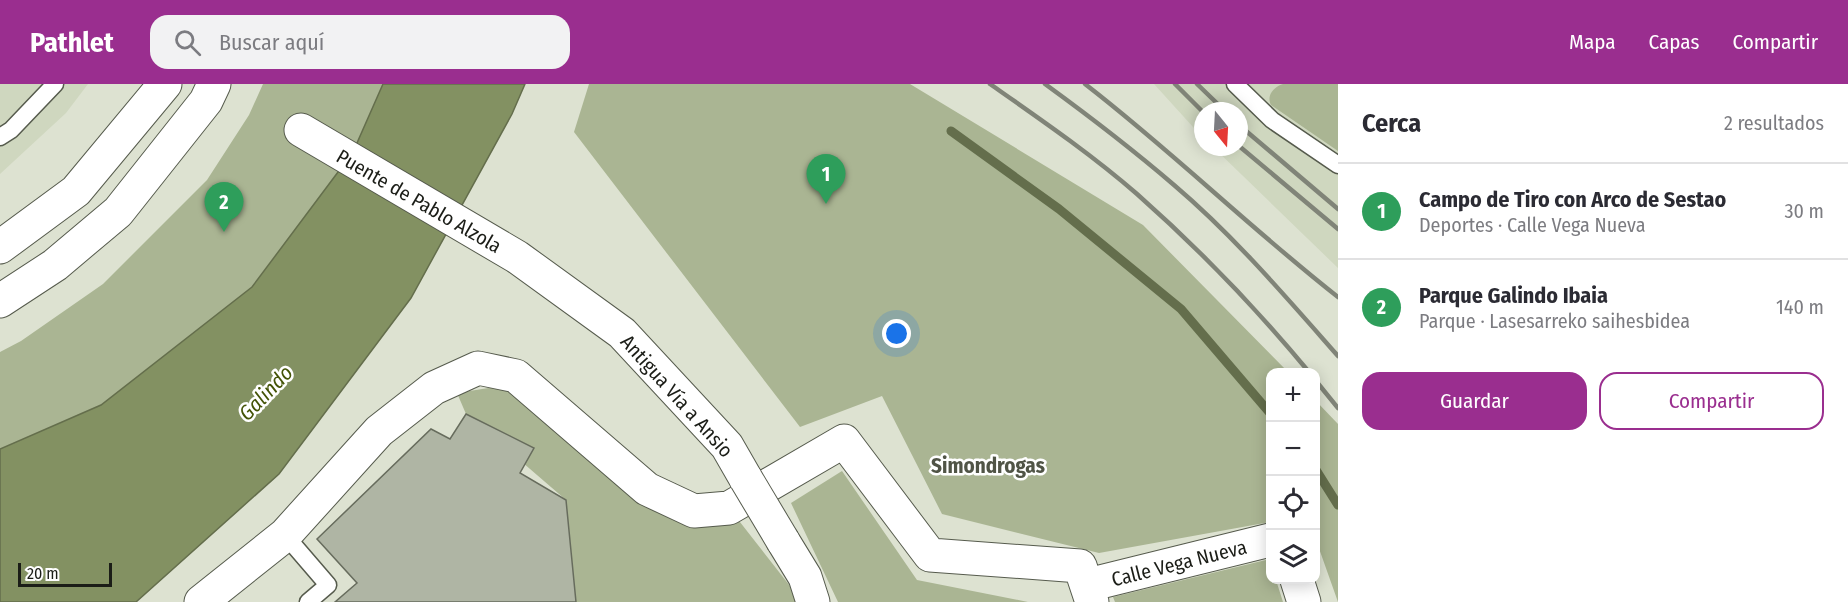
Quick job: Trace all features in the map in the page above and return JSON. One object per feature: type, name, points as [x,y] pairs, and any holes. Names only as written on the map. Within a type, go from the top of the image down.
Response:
[{"type":"street","points":[[0,247],[76,191],[165,84]]},
{"type":"street","points":[[0,301],[55,265],[118,212],[206,101],[214,84]]},
{"type":"street","name":"Puente de Pablo Alzola","points":[[311,137],[517,257]]},
{"type":"street","name":"Antigua Vía a Ansio","points":[[517,257],[622,333],[727,446],[805,577],[813,602]]},
{"type":"street","name":"Calle Vega Nueva","points":[[285,535],[379,431],[434,388],[478,368],[516,376],[647,489],[694,511],[729,508],[844,441],[930,555],[1087,584],[1266,541]]},
{"type":"street","points":[[201,602],[285,535]]},
{"type":"street","points":[[1299,584],[1304,602]]},
{"type":"lane","points":[[0,137],[11,130],[55,84]]},
{"type":"lane","points":[[1236,84],[1272,120],[1338,165]]},
{"type":"lane","points":[[285,535],[328,585],[308,602]]},
{"type":"shaded area","points":[[0,84],[88,84],[66,113],[0,174]]},
{"type":"shaded area","points":[[263,84],[383,84],[353,152],[252,287],[101,405],[0,449],[0,352],[21,341],[103,284],[207,180],[249,115]]},
{"type":"shaded area","points":[[589,84],[910,84],[1143,225],[1284,368],[1266,368],[1266,523],[1099,553],[942,514],[882,396],[800,427],[574,132]]},
{"type":"shaded area","points":[[1154,84],[1338,84],[1338,268],[1222,156],[1248,156],[1248,102],[1194,102],[1194,128]]},
{"type":"shaded area","points":[[1283,84],[1338,84],[1338,151],[1271,105],[1272,92]]},
{"type":"shaded area","points":[[501,386],[664,510],[729,508],[797,595],[798,602],[576,602],[566,500],[466,414],[457,393]]},
{"type":"shaded area","points":[[1320,405],[1338,424],[1338,602],[1320,551]]},
{"type":"shaded area","points":[[842,471],[917,580],[1028,602],[838,602],[791,503]]},
{"type":"shaded area","points":[[1266,560],[1266,584],[1277,584],[1283,602],[1115,602],[1113,597]]},
{"type":"water","name":"Galindo","points":[[383,84],[525,84],[512,114],[411,298],[279,474],[136,602],[0,602],[0,449],[101,405],[252,287],[353,152]]},
{"type":"building","points":[[466,414],[534,448],[520,473],[566,500],[576,602],[335,602],[357,583],[317,539],[431,429],[450,439]]},
{"type":"waterway","points":[[951,131],[1059,209],[1181,309],[1266,408]]},
{"type":"waterway","points":[[1320,476],[1338,505]]},
{"type":"railway","points":[[990,84],[1083,151],[1137,194],[1226,280],[1306,368]]},
{"type":"railway","points":[[1045,84],[1158,172],[1218,225],[1338,356]]},
{"type":"railway","points":[[1085,84],[1338,297]]},
{"type":"railway","points":[[1175,84],[1194,103]]},
{"type":"railway","points":[[1197,84],[1216,102]]},
{"type":"railway","points":[[1248,133],[1338,209]]},
{"type":"railway","points":[[1248,154],[1338,229]]},
{"type":"railway","points":[[1320,386],[1338,408]]},
{"type":"place","name":"Campo de Tiro con Arco de Sestao","points":[[826,204]]},
{"type":"place","name":"Parque Galindo Ibaia","points":[[224,232]]},
{"type":"district","name":"Simondrogas","points":[[988,466]]}]
